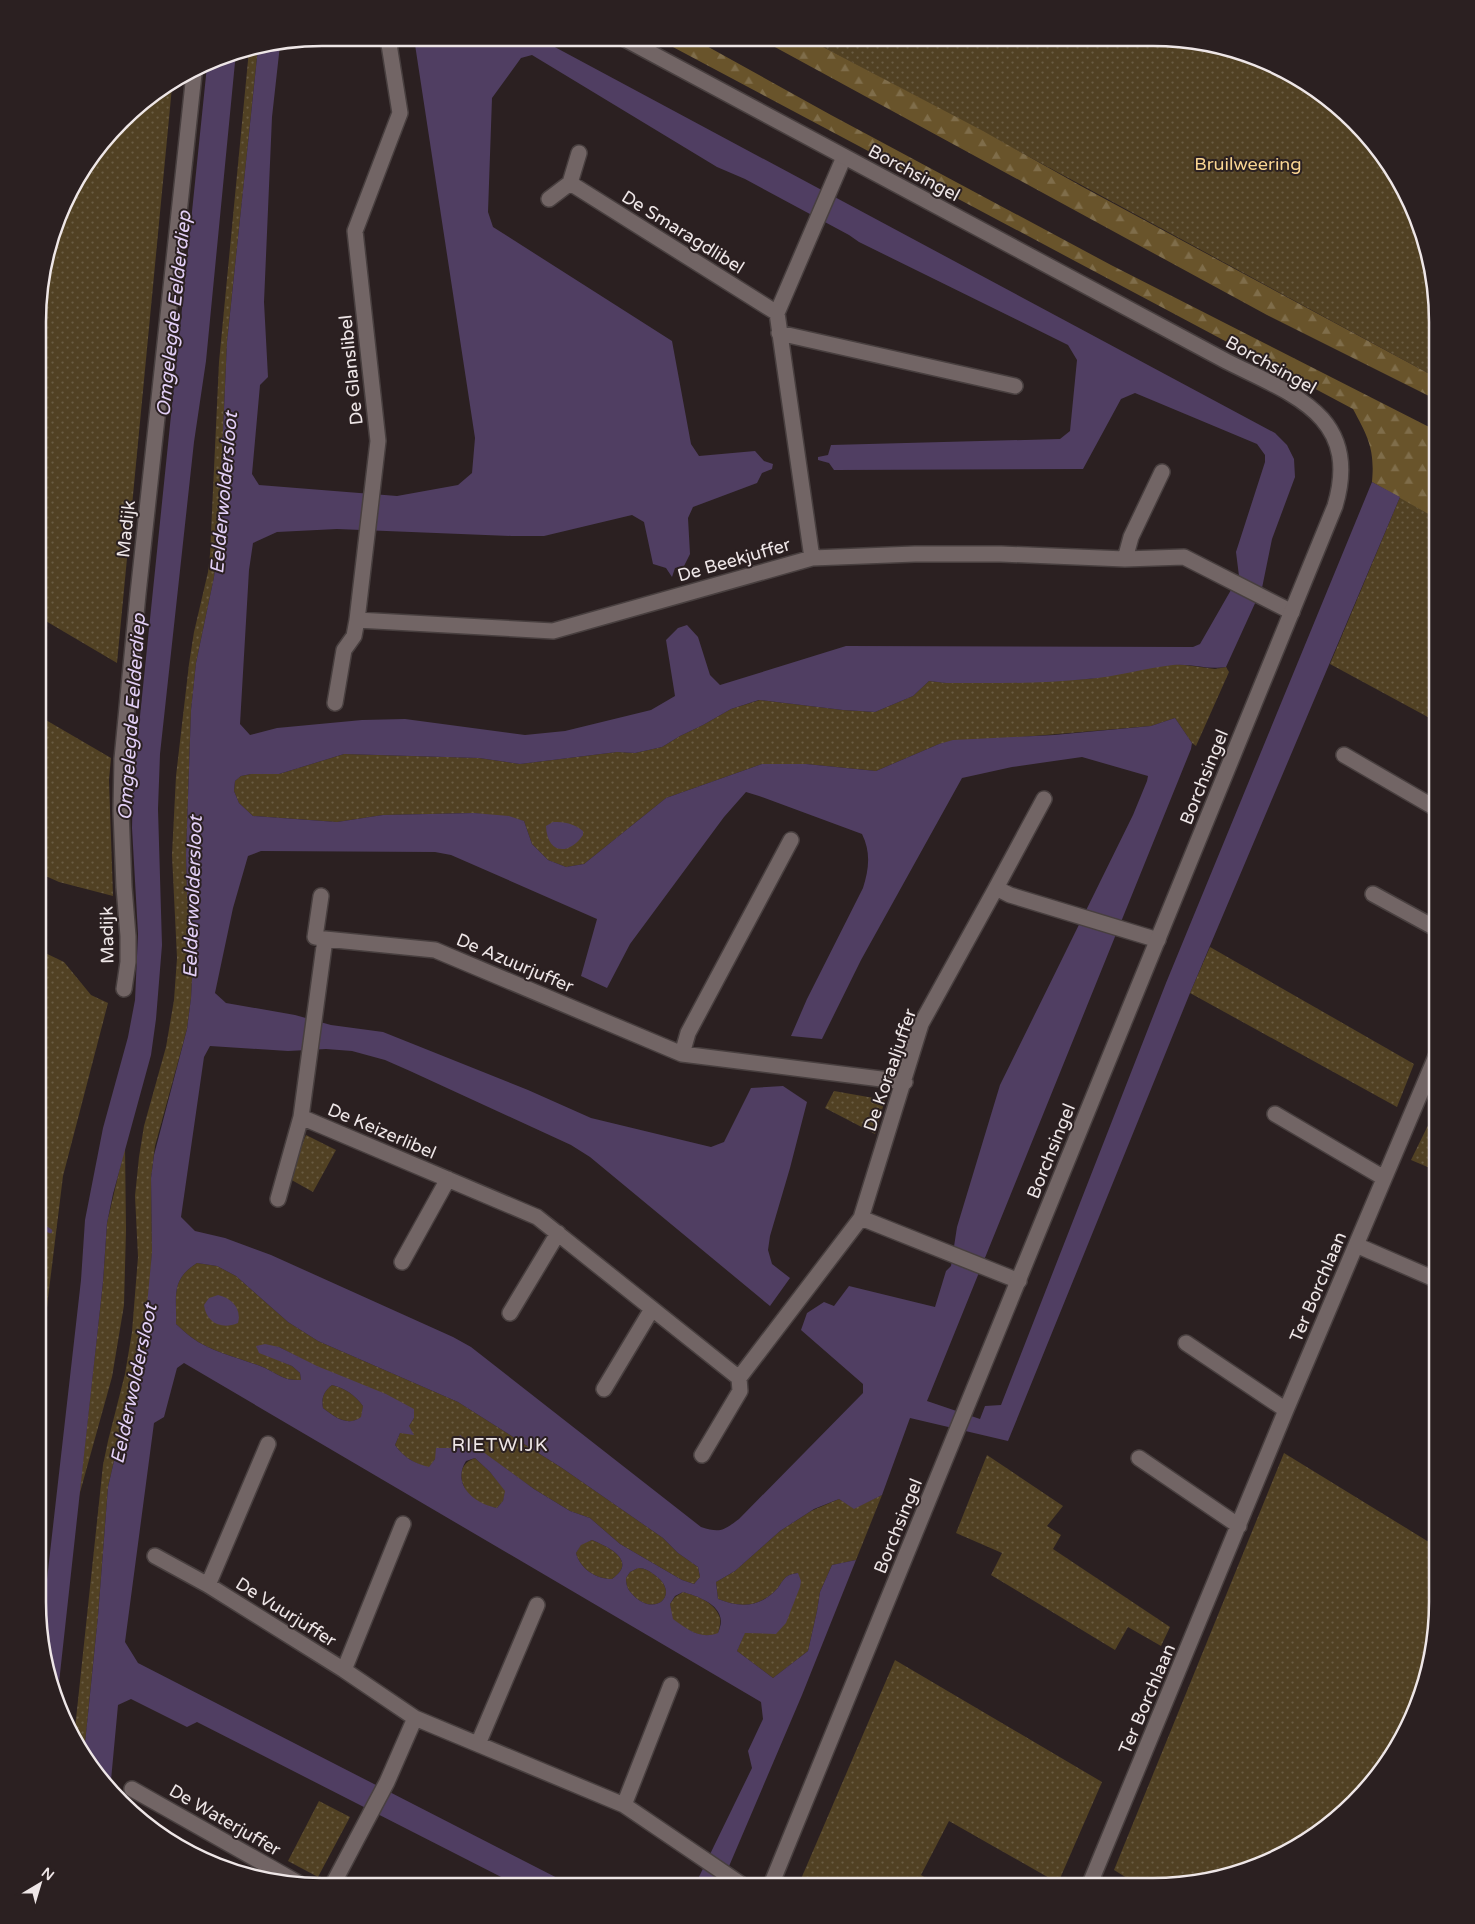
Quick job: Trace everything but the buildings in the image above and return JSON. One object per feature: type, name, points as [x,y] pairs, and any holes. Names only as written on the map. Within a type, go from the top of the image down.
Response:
[{"type":"street","name":"De Glanslibel","points":[[335,703],[344,650],[354,636],[357,620],[378,441],[355,231],[400,113],[389,46]]},
{"type":"street","name":"Borchsingel","points":[[638,46],[1226,361],[1298,397],[1317,412],[1330,429],[1337,441],[1341,461],[1342,478],[1336,506],[774,1878]]},
{"type":"street","name":"Madijk","points":[[124,989],[128,962],[128,936],[121,811],[122,759],[194,78]]},
{"type":"street","points":[[549,199],[570,183],[578,153]]},
{"type":"street","points":[[812,558],[777,313],[844,157]]},
{"type":"street","name":"De Smaragdlibel","points":[[570,183],[777,313]]},
{"type":"street","points":[[779,333],[1015,386]]},
{"type":"street","points":[[1125,559],[1131,537],[1162,472]]},
{"type":"street","name":"De Beekjuffer","points":[[357,620],[553,631],[812,558],[1001,554],[1125,559],[1184,557],[1292,612]]},
{"type":"street","points":[[1344,755],[1429,804]]},
{"type":"street","name":"De Koraaljuffer","points":[[739,1378],[861,1218],[905,1082],[921,1024],[1044,799]]},
{"type":"street","points":[[682,1054],[688,1033],[791,840]]},
{"type":"street","points":[[996,888],[1158,940]]},
{"type":"street","points":[[1373,894],[1429,925]]},
{"type":"street","points":[[321,896],[315,937],[325,939]]},
{"type":"street","name":"De Azuurjuffer","points":[[325,939],[435,950],[682,1054],[905,1082]]},
{"type":"street","name":"De Keizerlibel","points":[[278,1199],[301,1117],[325,939]]},
{"type":"street","name":"Ter Borchlaan","points":[[1092,1878],[1286,1410],[1429,1073]]},
{"type":"street","points":[[1275,1114],[1384,1178]]},
{"type":"street","name":"De Keizerlibel","points":[[301,1117],[537,1217],[739,1378]]},
{"type":"street","name":"De Keizerlibel","points":[[402,1262],[448,1179]]},
{"type":"street","points":[[861,1218],[1019,1280]]},
{"type":"street","points":[[510,1313],[558,1233]]},
{"type":"street","points":[[1356,1245],[1429,1277]]},
{"type":"street","points":[[604,1389],[652,1309]]},
{"type":"street","points":[[1186,1342],[1286,1410]]},
{"type":"street","points":[[702,1455],[740,1391],[739,1378]]},
{"type":"street","name":"De Vuurjuffer","points":[[208,1585],[268,1444]]},
{"type":"street","points":[[1139,1458],[1239,1526]]},
{"type":"street","name":"De Vuurjuffer","points":[[344,1670],[403,1524]]},
{"type":"street","name":"De Vuurjuffer","points":[[156,1556],[208,1585],[344,1670],[415,1718],[624,1805],[731,1878]]},
{"type":"street","points":[[478,1744],[537,1604]]},
{"type":"street","points":[[624,1805],[672,1684]]},
{"type":"street","points":[[336,1878],[387,1782],[415,1718]]},
{"type":"street","name":"De Waterjuffer","points":[[132,1789],[282,1874]]},
{"type":"green space","points":[[671,46],[707,46],[1111,265],[1429,427],[1429,514],[1372,482],[1373,471],[1369,444],[1353,409]]},
{"type":"green space","points":[[773,46],[821,46],[983,131],[1429,374],[1429,396],[1267,315]]},
{"type":"green space","name":"Bruilweering","points":[[821,46],[1170,47],[1206,52],[1241,61],[1290,83],[1321,103],[1348,127],[1372,154],[1400,200],[1414,234],[1423,269],[1428,305],[1429,374]]},
{"type":"green space","points":[[257,55],[227,342],[218,543],[214,577],[196,663],[191,710],[186,855],[187,893],[193,961],[191,998],[187,1029],[155,1146],[151,1178],[152,1252],[146,1348],[126,1409],[108,1487],[98,1616],[85,1743],[75,1725],[103,1465],[125,1374],[132,1332],[138,1257],[135,1196],[139,1157],[144,1126],[166,1047],[174,1000],[177,958],[172,855],[176,776],[189,664],[210,554],[219,362],[248,57]]},
{"type":"green space","points":[[172,91],[117,663],[46,621],[47,305],[52,269],[61,234],[83,185],[103,154],[127,127],[154,103]]},
{"type":"green space","points":[[1400,497],[1429,514],[1429,718],[1330,664]]},
{"type":"green space","points":[[1177,664],[1215,669],[1226,667],[1229,672],[1196,746],[1175,718],[1151,726],[939,744],[876,771],[806,764],[762,764],[666,798],[584,864],[566,867],[548,860],[532,844],[524,821],[474,813],[383,815],[337,822],[253,816],[239,803],[234,791],[235,781],[241,776],[279,774],[344,754],[479,758],[520,764],[617,752],[635,753],[662,747],[731,709],[760,700],[875,712],[913,696],[929,681],[947,683],[1089,679]]},
{"type":"green space","points":[[46,720],[111,758],[109,780],[113,896],[59,882],[46,876]]},
{"type":"green space","points":[[1210,947],[1414,1064],[1397,1107],[1190,993]]},
{"type":"green space","points":[[46,953],[64,962],[91,995],[108,1003],[63,1176],[48,1298],[46,1297]]},
{"type":"green space","points":[[834,1091],[885,1100],[875,1134],[825,1108]]},
{"type":"green space","points":[[1429,1123],[1429,1168],[1411,1160]]},
{"type":"green space","points":[[306,1135],[336,1150],[313,1192],[288,1178]]},
{"type":"green space","points":[[125,1146],[126,1230],[124,1305],[112,1377],[79,1496],[103,1282],[107,1223]]},
{"type":"green space","points":[[197,1263],[217,1266],[236,1276],[288,1322],[318,1341],[458,1402],[562,1468],[663,1538],[678,1553],[698,1567],[700,1577],[694,1584],[682,1580],[620,1544],[590,1518],[570,1511],[534,1489],[460,1436],[452,1448],[435,1459],[429,1468],[414,1462],[406,1457],[395,1445],[400,1433],[409,1426],[414,1418],[279,1347],[278,1360],[292,1366],[300,1373],[301,1380],[286,1378],[199,1343],[176,1324],[176,1297],[179,1282],[188,1269]]},
{"type":"green space","points":[[46,1297],[48,1298],[46,1318]]},
{"type":"green space","points":[[332,1385],[346,1390],[356,1398],[363,1406],[362,1417],[351,1421],[341,1420],[323,1408],[322,1401],[324,1395]]},
{"type":"green space","points":[[1284,1453],[1429,1542],[1428,1619],[1423,1655],[1414,1690],[1392,1740],[1372,1770],[1348,1797],[1321,1821],[1290,1841],[1241,1863],[1206,1872],[1152,1878],[1127,1878],[1114,1870]]},
{"type":"green space","points":[[987,1455],[1063,1506],[1047,1526],[1061,1535],[1053,1549],[1170,1627],[1161,1646],[1128,1627],[1115,1650],[991,1575],[1002,1553],[956,1533]]},
{"type":"green space","points":[[475,1458],[506,1491],[503,1501],[497,1508],[485,1506],[477,1502],[465,1489],[461,1477],[462,1471],[468,1461]]},
{"type":"green space","points":[[882,1495],[856,1560],[832,1565],[820,1592],[808,1651],[773,1678],[737,1651],[745,1632],[759,1632],[798,1573],[788,1576],[767,1597],[747,1605],[733,1604],[718,1599],[716,1582],[735,1571],[780,1531],[811,1511],[839,1499],[854,1508]]},
{"type":"green space","points":[[592,1540],[613,1551],[622,1561],[619,1572],[612,1579],[595,1575],[585,1568],[578,1559],[576,1553],[581,1544]]},
{"type":"green space","points":[[638,1568],[650,1571],[663,1583],[666,1595],[663,1600],[652,1605],[644,1603],[631,1593],[628,1589],[626,1578],[630,1572]]},
{"type":"green space","points":[[683,1592],[700,1598],[718,1612],[720,1624],[718,1634],[699,1635],[672,1619],[670,1604],[675,1597]]},
{"type":"green space","points":[[895,1660],[1102,1782],[1060,1878],[1049,1878],[949,1821],[921,1875],[926,1878],[801,1878]]},
{"type":"green space","points":[[319,1801],[350,1817],[318,1877],[288,1861]]},
{"type":"water","name":"Eelderwoldersloot","points":[[415,46],[553,46],[1275,433],[1287,445],[1294,459],[1295,477],[1272,539],[1262,588],[1226,667],[1173,665],[1098,678],[1052,682],[946,683],[929,681],[913,696],[875,712],[759,700],[731,709],[662,747],[635,753],[617,752],[520,764],[479,758],[344,754],[279,774],[251,774],[241,776],[235,781],[234,791],[239,803],[253,816],[337,822],[383,815],[474,813],[509,816],[524,821],[532,844],[548,860],[566,867],[584,864],[666,798],[762,764],[806,764],[876,771],[939,744],[953,740],[1054,735],[1151,726],[1175,718],[1192,743],[1191,749],[927,1401],[980,1419],[985,1406],[1001,1405],[1166,983],[1372,482],[1400,497],[1190,993],[1008,1441],[910,1418],[882,1495],[854,1509],[839,1499],[814,1509],[780,1531],[735,1571],[716,1582],[718,1599],[733,1604],[747,1605],[768,1597],[788,1576],[798,1573],[801,1581],[800,1587],[786,1623],[776,1634],[745,1633],[737,1651],[773,1678],[808,1651],[820,1592],[832,1565],[856,1560],[802,1695],[724,1878],[698,1878],[752,1768],[748,1751],[763,1719],[761,1702],[184,1363],[177,1368],[164,1417],[154,1423],[125,1642],[138,1663],[557,1878],[503,1878],[197,1722],[187,1727],[131,1699],[118,1705],[111,1779],[85,1743],[98,1616],[108,1487],[126,1409],[146,1348],[146,1316],[152,1252],[151,1178],[154,1155],[187,1029],[191,998],[193,961],[187,893],[186,855],[191,710],[196,663],[214,577],[218,543],[227,342],[257,55],[279,50],[272,117],[264,302],[268,377],[260,385],[252,474],[259,485],[397,496],[458,485],[472,473],[475,438]],"holes":[[[532,55],[717,167],[745,179],[859,242],[1068,345],[1077,360],[1070,431],[1060,439],[831,445],[828,455],[818,457],[818,460],[829,463],[834,470],[1083,469],[1121,399],[1135,393],[1257,444],[1265,455],[1265,462],[1236,552],[1239,576],[1200,644],[1193,647],[846,646],[720,685],[710,675],[698,637],[687,625],[678,628],[666,640],[675,696],[651,710],[565,731],[525,735],[405,719],[362,720],[277,728],[250,735],[240,724],[249,570],[253,543],[277,532],[337,529],[544,536],[632,515],[644,522],[653,564],[666,568],[672,577],[675,568],[684,566],[690,554],[688,518],[693,507],[757,483],[762,473],[772,469],[773,464],[764,461],[755,451],[699,456],[691,444],[672,341],[493,227],[488,212],[492,98],[521,58]],[[1082,757],[1148,776],[1133,815],[1000,1085],[957,1227],[951,1266],[946,1271],[935,1307],[849,1286],[834,1306],[824,1302],[807,1313],[801,1330],[863,1384],[863,1393],[739,1519],[729,1526],[721,1530],[701,1527],[471,1347],[453,1337],[271,1255],[225,1238],[195,1231],[181,1217],[204,1057],[210,1046],[288,1051],[326,1049],[352,1051],[385,1060],[571,1145],[590,1157],[770,1306],[790,1278],[772,1264],[768,1250],[770,1236],[807,1102],[783,1086],[751,1088],[724,1142],[711,1147],[591,1118],[528,1090],[383,1032],[331,1025],[295,1015],[226,1003],[215,993],[233,908],[248,856],[261,851],[435,852],[451,855],[597,919],[581,976],[607,988],[630,944],[724,817],[746,792],[759,796],[862,834],[867,847],[868,867],[863,888],[807,999],[791,1036],[822,1039],[861,960],[962,778],[1012,767]],[[197,1263],[217,1266],[236,1276],[288,1322],[318,1341],[458,1402],[562,1468],[663,1538],[678,1553],[698,1567],[700,1577],[694,1584],[682,1580],[620,1544],[590,1518],[570,1511],[534,1489],[460,1435],[451,1448],[436,1448],[435,1459],[429,1467],[410,1459],[395,1445],[400,1433],[414,1435],[409,1426],[414,1418],[414,1409],[386,1394],[317,1366],[279,1347],[265,1344],[256,1346],[259,1353],[292,1366],[300,1373],[301,1380],[286,1378],[199,1343],[176,1324],[177,1289],[182,1276]],[[332,1385],[346,1390],[356,1398],[363,1406],[361,1417],[351,1421],[341,1420],[323,1408],[322,1401],[324,1395]],[[475,1458],[490,1472],[505,1491],[503,1501],[497,1508],[474,1498],[463,1485],[461,1478],[466,1461]],[[592,1540],[613,1551],[622,1561],[619,1572],[612,1579],[606,1579],[590,1572],[578,1559],[576,1553],[581,1545]],[[638,1568],[647,1570],[656,1576],[666,1589],[666,1595],[663,1600],[652,1605],[636,1598],[627,1587],[626,1578],[630,1572]],[[683,1592],[712,1605],[720,1615],[721,1623],[718,1633],[711,1635],[700,1634],[689,1630],[673,1619],[670,1604],[675,1596]]]},
{"type":"water","points":[[235,61],[206,361],[194,442],[160,754],[158,809],[162,945],[156,1019],[151,1055],[113,1194],[107,1223],[103,1282],[59,1683],[49,1637],[46,1588],[81,1280],[85,1220],[103,1128],[128,1037],[135,1000],[138,934],[132,828],[133,784],[206,72]]},
{"type":"water","points":[[553,822],[565,823],[579,828],[583,831],[583,835],[577,842],[565,849],[554,847],[547,835],[546,826]]},
{"type":"water","points":[[218,1295],[231,1301],[237,1308],[238,1323],[226,1326],[221,1325],[211,1320],[208,1316],[204,1305],[209,1298]]},
{"type":"waterway","points":[[46,1229],[50,1231]]},
{"type":"district","name":"RIETWIJK","points":[[500,1445]]},
{"type":"water label","name":"Omgelegde Eelderdiep","points":[[174,314]]},
{"type":"water label","name":"Omgelegde Eelderdiep","points":[[132,717]]}]
